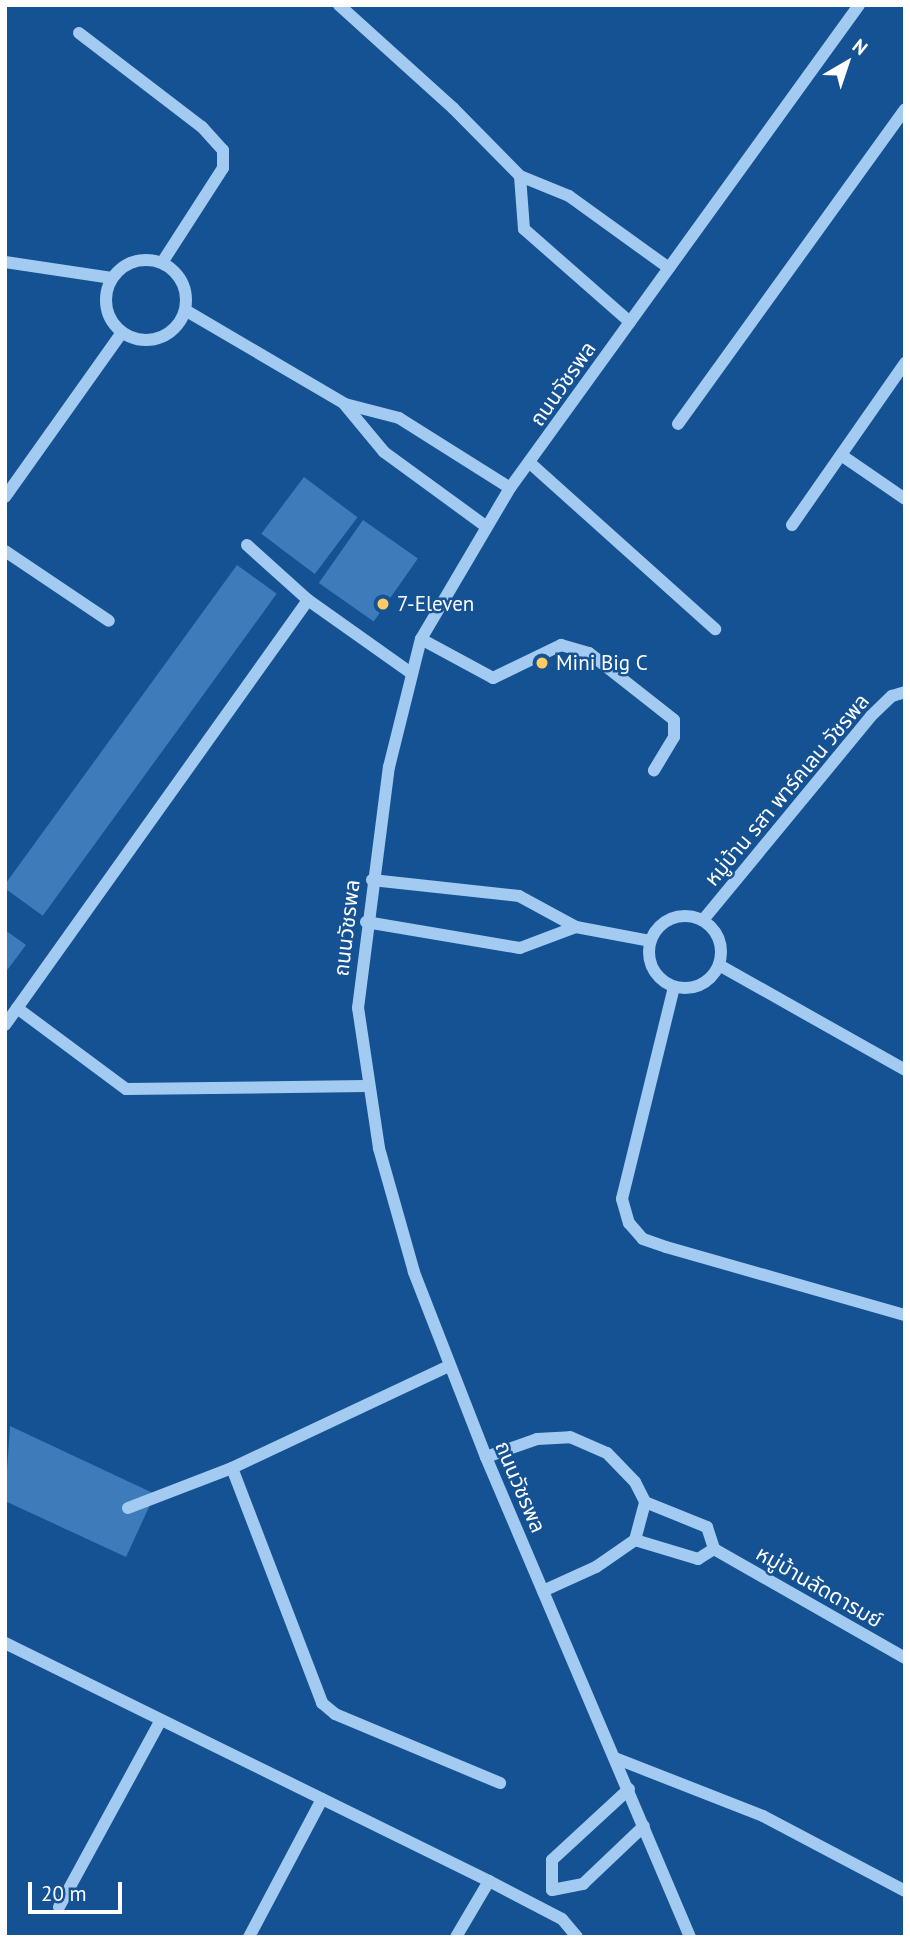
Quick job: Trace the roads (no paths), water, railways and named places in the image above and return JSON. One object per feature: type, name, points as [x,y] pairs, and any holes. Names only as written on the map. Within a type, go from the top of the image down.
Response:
[{"type":"street","points":[[339,5],[453,108],[520,176],[569,196],[669,268]]},
{"type":"street","name":"ถนนวัชรพล","points":[[690,1937],[449,1366],[392,1204],[366,1086],[358,1008],[366,922],[389,767],[421,639],[484,526],[509,488],[530,463],[859,5]]},
{"type":"street","points":[[79,33],[202,127],[223,150],[223,168],[163,261]]},
{"type":"street","points":[[678,425],[905,109]]},
{"type":"street","points":[[520,176],[524,229],[630,322]]},
{"type":"street","points":[[163,261],[185,285],[185,310],[172,332],[149,342],[121,334],[106,310],[112,278],[127,264],[163,261]]},
{"type":"street","points":[[5,262],[112,278]]},
{"type":"street","points":[[185,310],[345,404],[399,418],[509,488]]},
{"type":"street","points":[[5,498],[121,334]]},
{"type":"street","points":[[792,525],[844,457],[905,363]]},
{"type":"street","points":[[345,404],[384,452],[484,526]]},
{"type":"street","points":[[844,457],[905,499]]},
{"type":"street","points":[[530,463],[715,629]]},
{"type":"street","points":[[247,545],[308,600],[411,673]]},
{"type":"street","points":[[5,551],[109,621]]},
{"type":"street","points":[[5,1025],[308,600]]},
{"type":"street","points":[[421,639],[493,678],[561,645],[589,653],[674,720],[674,737],[654,770]]},
{"type":"street","name":"หมู่บ้าน รสา พาร์คเลน วัชรพล","points":[[703,920],[871,716],[892,696],[905,692]]},
{"type":"street","points":[[372,880],[519,896],[576,927],[650,941]]},
{"type":"street","points":[[672,918],[703,920],[718,935],[719,965],[705,983],[674,987],[650,963],[650,941],[672,918]]},
{"type":"street","points":[[366,922],[520,948],[576,927]]},
{"type":"street","points":[[719,965],[905,1070]]},
{"type":"street","points":[[674,987],[622,1199],[629,1223],[643,1239],[666,1247],[905,1315]]},
{"type":"street","points":[[17,1008],[126,1089],[366,1086]]},
{"type":"street","points":[[128,1508],[232,1468],[449,1366]]},
{"type":"street","points":[[486,1457],[537,1439],[570,1437],[607,1453],[635,1482],[645,1502],[635,1539],[596,1567],[543,1591]]},
{"type":"street","points":[[232,1468],[322,1703],[335,1714],[500,1783]]},
{"type":"street","name":"หมู่บ้านลัดดารมย์","points":[[645,1502],[707,1527],[714,1549],[905,1658]]},
{"type":"street","points":[[635,1539],[698,1559],[714,1549]]},
{"type":"street","points":[[5,1643],[489,1881],[562,1919],[577,1937]]},
{"type":"street","points":[[59,1907],[160,1721]]},
{"type":"street","points":[[615,1758],[763,1816],[905,1891]]},
{"type":"street","points":[[552,1890],[552,1860],[629,1789]]},
{"type":"street","points":[[249,1937],[322,1799]]},
{"type":"street","points":[[536,1906],[552,1890],[583,1884],[644,1826]]},
{"type":"street","points":[[456,1937],[489,1881]]},
{"type":"place","name":"7-Eleven","points":[[383,604]]},
{"type":"place","name":"Mini Big C","points":[[542,663]]}]
